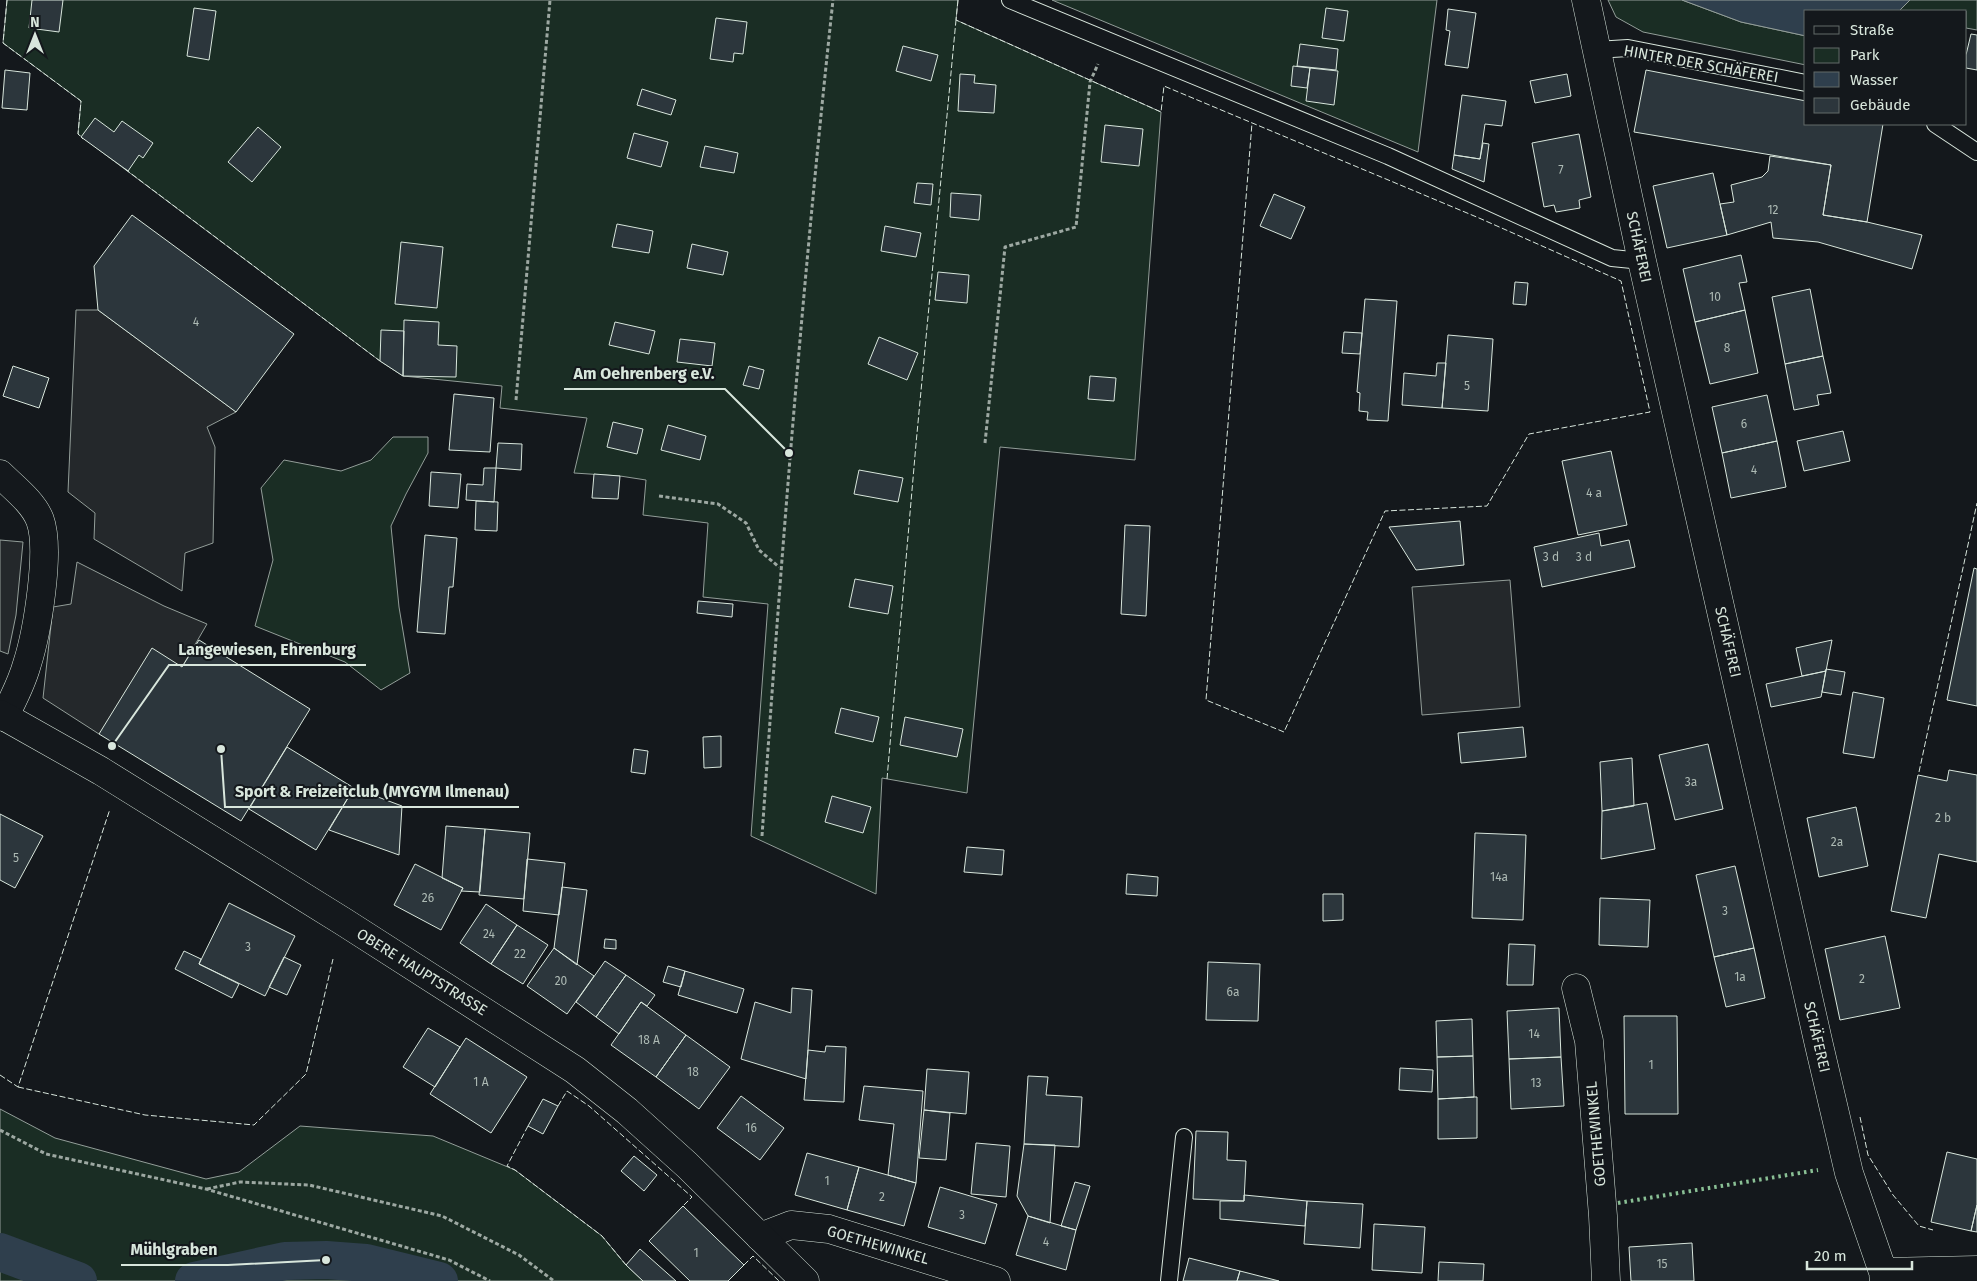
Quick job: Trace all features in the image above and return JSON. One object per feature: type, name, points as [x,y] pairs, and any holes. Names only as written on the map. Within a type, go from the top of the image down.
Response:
[{"type":"street","name":"SCHÄFEREI","points":[[1586,0],[1642,261],[1847,1164],[1883,1277]]},
{"type":"street","points":[[0,474],[29,503],[40,520],[45,549],[36,624],[28,664],[2,715]]},
{"type":"street","name":"OBERE HAUPTSTRASSE","points":[[2,715],[118,782],[361,933],[575,1070],[627,1111],[687,1165],[806,1281]]},
{"type":"street","name":"GOETHEWINKEL","points":[[1576,988],[1589,1041],[1606,1281]]},
{"type":"street","name":"GOETHEWINKEL","points":[[760,1237],[791,1225],[829,1229],[996,1281]]},
{"type":"street","points":[[1883,1277],[1977,1270]]},
{"type":"lane","points":[[1010,0],[1388,156],[1612,258],[1642,261]]},
{"type":"lane","name":"HINTER DER SCHÄFEREI","points":[[1596,50],[1628,48],[1804,83]]},
{"type":"lane","points":[[1936,125],[1977,152]]},
{"type":"lane","points":[[1169,1281],[1184,1137]]},
{"type":"path","points":[[516,400],[550,0]]},
{"type":"path","points":[[762,836],[780,567],[809,236],[833,0]]},
{"type":"path","points":[[985,442],[1006,246],[1076,227],[1090,82],[1107,40]]},
{"type":"path","points":[[659,496],[718,504],[746,524],[759,550],[780,567]]},
{"type":"path","points":[[0,1130],[46,1154],[206,1190],[449,1260],[490,1281]]},
{"type":"path","points":[[206,1190],[240,1182],[309,1185],[442,1216],[519,1255],[554,1281]]},
{"type":"green space","points":[[7,0],[958,0],[956,20],[1161,112],[1135,460],[1000,447],[967,793],[882,778],[876,894],[751,836],[768,604],[703,597],[708,523],[643,515],[646,480],[574,473],[587,418],[500,408],[502,386],[403,376],[380,361],[78,134],[81,101],[3,43]]},
{"type":"green space","points":[[1052,0],[1437,0],[1418,152]]},
{"type":"green space","points":[[1608,0],[1682,0],[1741,22],[1804,36],[1804,65],[1643,32],[1616,17]]},
{"type":"green space","points":[[1910,0],[1977,0],[1977,30],[1967,28],[1967,10],[1900,10]]},
{"type":"green space","points":[[393,437],[428,437],[428,453],[391,526],[399,607],[410,673],[381,690],[345,662],[255,626],[273,560],[261,488],[284,460],[341,471],[371,460]]},
{"type":"green space","points":[[0,1109],[55,1138],[206,1179],[239,1172],[300,1126],[433,1136],[515,1170],[602,1236],[626,1265],[643,1281],[0,1281]]},
{"type":"shaded area","points":[[76,310],[98,310],[236,412],[207,427],[215,447],[213,543],[185,553],[182,591],[94,539],[95,513],[68,492]]},
{"type":"shaded area","points":[[0,540],[23,542],[16,615],[8,654],[0,651]]},
{"type":"shaded area","points":[[77,562],[164,606],[207,624],[182,667],[99,734],[43,698],[53,607],[71,604]]},
{"type":"shaded area","points":[[1510,580],[1520,707],[1422,715],[1412,587]]},
{"type":"water","points":[[1682,0],[1910,0],[1900,10],[1804,10],[1804,36],[1741,22]]},
{"type":"building","points":[[32,0],[63,0],[59,32],[29,28]]},
{"type":"building","points":[[194,8],[216,11],[209,60],[187,56]]},
{"type":"building","points":[[1326,8],[1348,11],[1344,41],[1322,38]]},
{"type":"building","points":[[1448,9],[1476,13],[1468,68],[1445,65],[1450,31],[1446,30]]},
{"type":"building","points":[[716,18],[747,22],[743,54],[734,53],[733,62],[710,59]]},
{"type":"building","points":[[1971,34],[1977,35],[1977,70],[1967,68],[1967,51]]},
{"type":"building","points":[[1300,44],[1338,49],[1336,70],[1297,66]]},
{"type":"building","points":[[903,46],[938,55],[931,81],[896,71]]},
{"type":"building","points":[[1293,66],[1310,68],[1307,88],[1291,86]]},
{"type":"building","points":[[1310,68],[1338,71],[1334,105],[1306,101]]},
{"type":"building","points":[[5,70],[30,73],[27,110],[2,108]]},
{"type":"building","points":[[1646,70],[1804,101],[1804,125],[1883,125],[1867,222],[1823,215],[1831,165],[1634,132]]},
{"type":"building","points":[[960,74],[975,75],[974,83],[996,85],[994,113],[958,111]]},
{"type":"building","points":[[1567,74],[1571,96],[1535,103],[1530,81]]},
{"type":"building","points":[[642,89],[676,100],[671,115],[637,105]]},
{"type":"building","points":[[1462,95],[1506,101],[1502,126],[1485,124],[1480,159],[1454,155]]},
{"type":"building","points":[[95,118],[114,132],[122,121],[153,143],[143,158],[139,155],[128,171],[81,137]]},
{"type":"building","points":[[1105,125],[1143,129],[1139,166],[1101,162]]},
{"type":"building","points":[[258,127],[281,147],[252,182],[228,162]]},
{"type":"building","points":[[634,133],[668,142],[661,167],[627,158]]},
{"type":"building","points":[[1579,134],[1591,197],[1579,200],[1580,208],[1556,212],[1554,205],[1544,207],[1532,143]]},
{"type":"building","points":[[1483,143],[1489,144],[1484,182],[1452,169],[1454,155],[1480,159]]},
{"type":"building","points":[[705,146],[738,153],[734,173],[700,167]]},
{"type":"building","points":[[1770,156],[1831,165],[1823,215],[1867,222],[1922,235],[1912,269],[1818,242],[1773,238],[1771,222],[1727,235],[1720,204],[1734,202],[1731,185],[1762,177],[1768,171]]},
{"type":"building","points":[[1713,173],[1727,235],[1667,248],[1653,186]]},
{"type":"building","points":[[917,183],[933,184],[931,205],[914,203]]},
{"type":"building","points":[[951,193],[981,195],[979,220],[950,217]]},
{"type":"building","points":[[1274,194],[1305,207],[1291,239],[1260,226]]},
{"type":"building","points":[[132,215],[294,334],[236,412],[98,310],[94,266]]},
{"type":"building","points":[[617,224],[653,231],[649,253],[612,247]]},
{"type":"building","points":[[885,226],[921,233],[916,257],[881,251]]},
{"type":"building","points":[[401,242],[443,247],[437,308],[395,304]]},
{"type":"building","points":[[692,244],[728,252],[723,275],[687,268]]},
{"type":"building","points":[[1741,255],[1747,282],[1739,283],[1745,310],[1695,322],[1683,269]]},
{"type":"building","points":[[938,272],[969,275],[967,303],[935,300]]},
{"type":"building","points":[[1515,282],[1528,283],[1526,305],[1513,304]]},
{"type":"building","points":[[1810,289],[1823,356],[1785,364],[1772,297]]},
{"type":"building","points":[[1365,299],[1397,301],[1388,421],[1367,420],[1368,412],[1359,411],[1360,393],[1357,392]]},
{"type":"building","points":[[1745,310],[1758,373],[1710,384],[1695,322]]},
{"type":"building","points":[[404,320],[439,322],[438,345],[457,346],[456,377],[403,376]]},
{"type":"building","points":[[615,322],[655,331],[649,354],[609,345]]},
{"type":"building","points":[[381,330],[404,331],[403,376],[380,361]]},
{"type":"building","points":[[1344,332],[1362,333],[1360,354],[1342,353]]},
{"type":"building","points":[[1448,335],[1493,339],[1488,411],[1442,408]]},
{"type":"building","points":[[879,337],[918,353],[907,380],[868,364]]},
{"type":"building","points":[[680,339],[715,343],[712,366],[677,362]]},
{"type":"building","points":[[1823,356],[1831,393],[1817,395],[1819,405],[1794,410],[1785,364]]},
{"type":"building","points":[[1437,363],[1446,363],[1442,408],[1402,405],[1404,373],[1436,376]]},
{"type":"building","points":[[13,366],[49,378],[39,408],[3,396]]},
{"type":"building","points":[[749,366],[764,370],[759,389],[743,385]]},
{"type":"building","points":[[1090,376],[1116,378],[1114,401],[1088,399]]},
{"type":"building","points":[[454,394],[494,398],[490,452],[449,450]]},
{"type":"building","points":[[1767,395],[1777,441],[1722,453],[1712,407]]},
{"type":"building","points":[[613,422],[643,429],[637,454],[607,447]]},
{"type":"building","points":[[668,425],[706,436],[700,460],[661,450]]},
{"type":"building","points":[[1843,431],[1850,461],[1804,471],[1797,441]]},
{"type":"building","points":[[1777,441],[1786,487],[1731,498],[1722,453]]},
{"type":"building","points":[[498,443],[522,444],[521,470],[496,468]]},
{"type":"building","points":[[1611,451],[1627,525],[1578,535],[1562,461]]},
{"type":"building","points":[[484,468],[496,468],[494,502],[466,500],[467,484],[483,485]]},
{"type":"building","points":[[859,470],[903,478],[898,502],[854,494]]},
{"type":"building","points":[[431,472],[461,474],[458,508],[429,506]]},
{"type":"building","points":[[594,474],[620,476],[618,499],[592,498]]},
{"type":"building","points":[[476,501],[498,502],[497,531],[475,530]]},
{"type":"building","points":[[1460,521],[1464,565],[1416,570],[1389,527]]},
{"type":"building","points":[[1125,525],[1150,526],[1146,616],[1121,614]]},
{"type":"building","points":[[1599,533],[1601,546],[1629,540],[1635,567],[1542,587],[1534,547]]},
{"type":"building","points":[[425,535],[457,538],[453,587],[449,587],[445,634],[417,632]]},
{"type":"building","points":[[1974,568],[1977,569],[1977,706],[1947,700]]},
{"type":"building","points":[[855,579],[893,586],[888,614],[849,607]]},
{"type":"building","points":[[698,601],[733,604],[732,617],[697,613]]},
{"type":"building","points":[[199,640],[310,709],[241,821],[99,734],[152,648],[182,667]]},
{"type":"building","points":[[1832,640],[1826,671],[1802,676],[1796,648]]},
{"type":"building","points":[[1826,669],[1845,672],[1841,695],[1822,692]]},
{"type":"building","points":[[1826,671],[1821,697],[1771,707],[1766,684]]},
{"type":"building","points":[[1853,692],[1884,698],[1874,758],[1843,753]]},
{"type":"building","points":[[841,708],[879,717],[873,742],[835,733]]},
{"type":"building","points":[[905,717],[963,729],[957,757],[900,745]]},
{"type":"building","points":[[1523,727],[1526,757],[1461,763],[1458,733]]},
{"type":"building","points":[[721,736],[721,767],[704,768],[703,737]]},
{"type":"building","points":[[1708,744],[1723,809],[1675,820],[1659,755]]},
{"type":"building","points":[[287,747],[354,788],[316,850],[249,809]]},
{"type":"building","points":[[634,749],[648,751],[645,774],[631,772]]},
{"type":"building","points":[[1632,758],[1634,806],[1602,811],[1600,762]]},
{"type":"building","points":[[1949,770],[1977,775],[1977,862],[1939,854],[1926,918],[1891,911],[1918,775],[1947,781]]},
{"type":"building","points":[[354,788],[402,806],[399,855],[329,830]]},
{"type":"building","points":[[832,796],[871,807],[863,833],[825,822]]},
{"type":"building","points":[[1647,803],[1655,849],[1601,859],[1602,811]]},
{"type":"building","points":[[1856,807],[1868,866],[1819,877],[1807,818]]},
{"type":"building","points":[[0,814],[43,836],[15,888],[0,880]]},
{"type":"building","points":[[446,826],[485,829],[480,892],[461,891],[463,888],[442,878]]},
{"type":"building","points":[[485,829],[530,833],[524,899],[479,895]]},
{"type":"building","points":[[1475,833],[1526,835],[1523,920],[1472,918]]},
{"type":"building","points":[[967,847],[1004,850],[1002,875],[964,872]]},
{"type":"building","points":[[527,859],[565,863],[559,915],[523,911]]},
{"type":"building","points":[[415,864],[463,888],[441,930],[394,905]]},
{"type":"building","points":[[1735,866],[1754,948],[1714,957],[1696,875]]},
{"type":"building","points":[[1127,874],[1158,877],[1157,896],[1126,894]]},
{"type":"building","points":[[562,887],[587,890],[577,965],[554,948]]},
{"type":"building","points":[[1323,894],[1343,894],[1343,920],[1323,921]]},
{"type":"building","points":[[1600,898],[1650,900],[1648,947],[1599,945]]},
{"type":"building","points":[[229,903],[295,936],[265,996],[199,964]]},
{"type":"building","points":[[486,904],[517,925],[491,964],[460,943]]},
{"type":"building","points":[[517,925],[548,945],[523,984],[491,964]]},
{"type":"building","points":[[1885,936],[1900,1008],[1840,1020],[1825,949]]},
{"type":"building","points":[[605,939],[616,940],[616,949],[604,948]]},
{"type":"building","points":[[1509,944],[1535,945],[1533,985],[1507,985]]},
{"type":"building","points":[[554,948],[594,976],[567,1014],[527,986]]},
{"type":"building","points":[[1754,948],[1765,998],[1726,1007],[1714,957]]},
{"type":"building","points":[[184,951],[201,959],[199,964],[239,984],[232,998],[175,969]]},
{"type":"building","points":[[284,957],[301,965],[287,995],[269,987]]},
{"type":"building","points":[[605,961],[626,975],[596,1017],[576,1002]]},
{"type":"building","points":[[1208,962],[1260,964],[1258,1021],[1206,1020]]},
{"type":"building","points":[[668,966],[685,971],[681,987],[663,982]]},
{"type":"building","points":[[685,971],[744,989],[737,1013],[678,995]]},
{"type":"building","points":[[626,975],[655,995],[647,1006],[641,1002],[619,1034],[596,1017]]},
{"type":"building","points":[[792,988],[812,990],[806,1079],[741,1059],[755,1002],[791,1013]]},
{"type":"building","points":[[641,1002],[686,1035],[656,1077],[611,1045]]},
{"type":"building","points":[[1559,1008],[1561,1057],[1509,1059],[1507,1011]]},
{"type":"building","points":[[1624,1016],[1677,1016],[1678,1114],[1625,1114]]},
{"type":"building","points":[[1472,1019],[1473,1056],[1437,1057],[1436,1021]]},
{"type":"building","points":[[428,1028],[460,1047],[435,1087],[403,1067]]},
{"type":"building","points":[[686,1035],[730,1067],[699,1109],[656,1077]]},
{"type":"building","points":[[466,1038],[527,1077],[491,1133],[430,1094]]},
{"type":"building","points":[[826,1046],[846,1047],[844,1102],[804,1100],[808,1050],[825,1052]]},
{"type":"building","points":[[1473,1056],[1474,1097],[1438,1099],[1437,1057]]},
{"type":"building","points":[[1561,1057],[1564,1106],[1511,1109],[1509,1059]]},
{"type":"building","points":[[1400,1068],[1433,1070],[1432,1092],[1399,1090]]},
{"type":"building","points":[[927,1069],[969,1072],[966,1114],[924,1110]]},
{"type":"building","points":[[1028,1076],[1048,1077],[1046,1095],[1082,1097],[1079,1147],[1024,1144]]},
{"type":"building","points":[[864,1086],[923,1091],[916,1183],[888,1175],[894,1124],[859,1120]]},
{"type":"building","points":[[741,1096],[784,1128],[760,1160],[717,1128]]},
{"type":"building","points":[[1477,1097],[1477,1138],[1438,1139],[1438,1099]]},
{"type":"building","points":[[543,1099],[558,1106],[543,1134],[528,1126]]},
{"type":"building","points":[[924,1110],[950,1113],[946,1160],[919,1158]]},
{"type":"building","points":[[1196,1131],[1228,1132],[1227,1160],[1246,1161],[1244,1201],[1193,1199]]},
{"type":"building","points":[[976,1143],[1010,1146],[1006,1197],[971,1194]]},
{"type":"building","points":[[1024,1144],[1055,1145],[1050,1223],[1028,1216],[1017,1196]]},
{"type":"building","points":[[1947,1152],[1977,1159],[1977,1205],[1971,1231],[1931,1222]]},
{"type":"building","points":[[807,1153],[859,1167],[847,1210],[795,1195]]},
{"type":"building","points":[[634,1156],[657,1175],[644,1191],[621,1171]]},
{"type":"building","points":[[859,1167],[916,1183],[904,1226],[847,1210]]},
{"type":"building","points":[[1075,1182],[1090,1186],[1076,1230],[1061,1226]]},
{"type":"building","points":[[940,1187],[997,1204],[985,1244],[928,1227]]},
{"type":"building","points":[[1244,1195],[1307,1201],[1305,1226],[1220,1219],[1220,1201],[1244,1201]]},
{"type":"building","points":[[1307,1201],[1363,1204],[1360,1248],[1304,1244]]},
{"type":"building","points":[[1977,1205],[1977,1232],[1971,1231]]},
{"type":"building","points":[[683,1206],[744,1265],[728,1281],[690,1281],[649,1241]]},
{"type":"building","points":[[1028,1216],[1076,1230],[1066,1270],[1016,1255]]},
{"type":"building","points":[[1374,1224],[1425,1227],[1422,1273],[1372,1270]]},
{"type":"building","points":[[1692,1243],[1694,1281],[1631,1281],[1629,1247]]},
{"type":"building","points":[[640,1249],[676,1281],[643,1281],[626,1265]]},
{"type":"building","points":[[1189,1258],[1240,1271],[1237,1281],[1183,1281]]},
{"type":"building","points":[[1439,1262],[1484,1264],[1483,1281],[1438,1281]]},
{"type":"building","points":[[1240,1271],[1279,1281],[1237,1281]]},
{"type":"waterway","points":[[0,1252],[78,1281]]},
{"type":"waterway","points":[[194,1281],[285,1261],[326,1260],[366,1263],[439,1281]]},
{"type":"hedge","points":[[1618,1203],[1818,1170]]},
{"type":"fence","points":[[7,0],[3,43],[81,101],[78,134],[83,139]]},
{"type":"fence","points":[[958,0],[956,20],[1161,112],[1164,86],[1479,218],[1621,281],[1650,412],[1529,434],[1487,506],[1385,511],[1284,732],[1206,700],[1252,123]]},
{"type":"fence","points":[[887,779],[956,20]]},
{"type":"fence","points":[[125,169],[380,361]]},
{"type":"fence","points":[[1919,772],[1977,503]]},
{"type":"fence","points":[[0,1075],[18,1087],[110,809]]},
{"type":"fence","points":[[18,1087],[145,1115],[254,1125],[306,1074],[333,959]]},
{"type":"fence","points":[[558,1106],[567,1091],[589,1106],[692,1197],[683,1206]]},
{"type":"fence","points":[[1860,1117],[1868,1155],[1893,1195],[1919,1226],[1933,1230]]},
{"type":"fence","points":[[528,1126],[507,1166],[515,1170],[602,1236],[626,1265]]},
{"type":"fence","points":[[744,1265],[753,1256],[779,1281]]},
{"type":"place","name":"Am Oehrenberg e.V.","points":[[789,453]]},
{"type":"place","name":"Langewiesen, Ehrenburg","points":[[112,746]]},
{"type":"place","name":"Sport & Freizeitclub (MYGYM Ilmenau)","points":[[221,749]]},
{"type":"place","name":"Mühlgraben","points":[[326,1260]]}]
